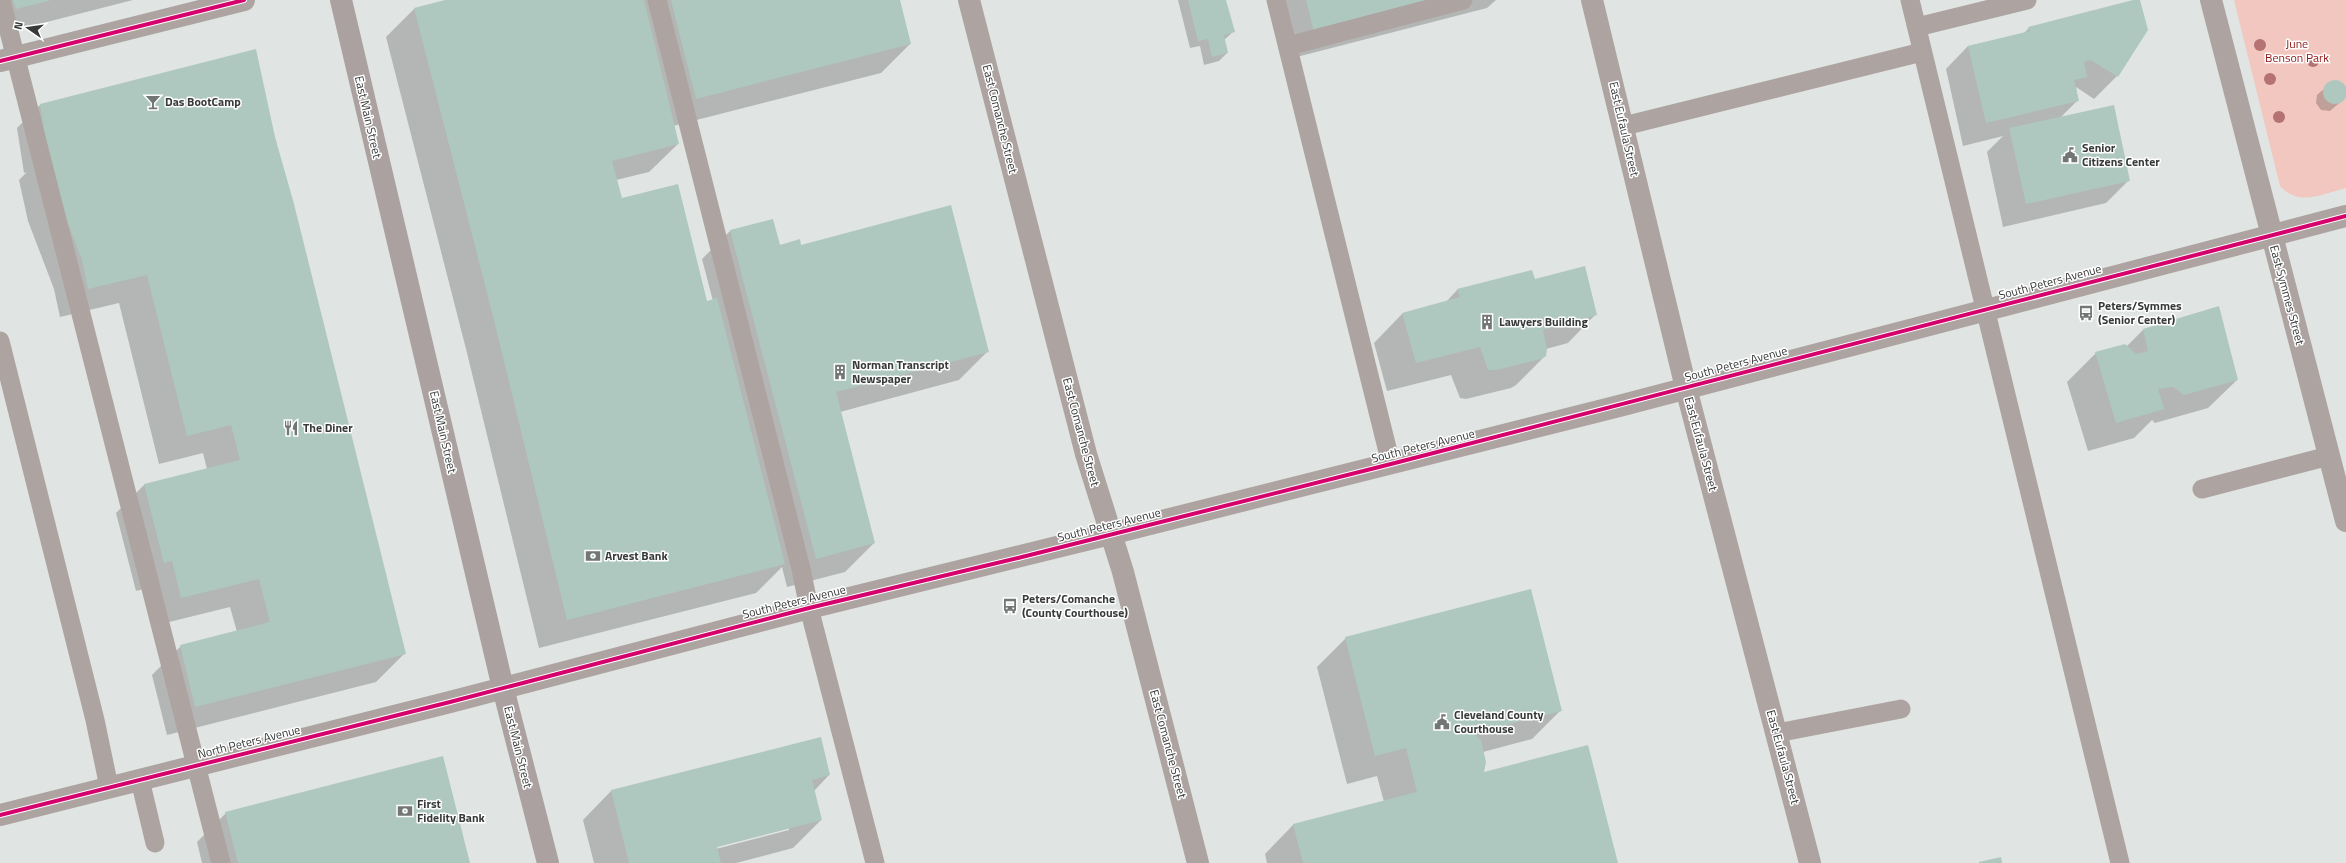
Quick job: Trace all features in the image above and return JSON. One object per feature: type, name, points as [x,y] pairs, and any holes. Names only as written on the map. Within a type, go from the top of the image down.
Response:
[{"type":"main road","name":"East Main Street","points":[[341,0],[504,688],[548,863]]},
{"type":"street","points":[[8,58],[244,0]]},
{"type":"street","name":"East Comanche Street","points":[[969,0],[1086,454],[1123,572],[1198,863]]},
{"type":"street","name":"East Eufaula Street","points":[[1592,0],[1624,126],[1686,388],[1810,863]]},
{"type":"street","name":"East Symmes Street","points":[[2212,0],[2271,235],[2329,456],[2343,495],[2346,521]]},
{"type":"street","name":"South Peters Avenue","points":[[504,688],[809,608],[1391,464],[2346,216]]},
{"type":"street","name":"North Peters Avenue","points":[[0,815],[504,688]]},
{"type":"lane","points":[[1,0],[8,58],[198,765],[221,863]]},
{"type":"lane","points":[[657,0],[799,561],[809,608],[875,863]]},
{"type":"lane","points":[[1276,0],[1391,464]]},
{"type":"lane","points":[[1288,46],[1463,0]]},
{"type":"lane","points":[[1910,0],[2120,863]]},
{"type":"lane","points":[[1916,27],[2026,0]]},
{"type":"lane","points":[[1624,126],[1922,52]]},
{"type":"lane","points":[[0,342],[95,720],[109,787]]},
{"type":"lane","points":[[2202,489],[2329,456]]},
{"type":"lane","points":[[1777,734],[1901,709]]},
{"type":"lane","points":[[140,780],[155,844]]},
{"type":"green space","name":"June Benson Park","points":[[2234,0],[2346,0],[2346,188],[2320,196],[2303,197],[2295,196],[2280,186]]},
{"type":"building","points":[[13,0],[49,0],[49,1],[16,9]]},
{"type":"building","points":[[445,0],[644,0],[679,144],[612,161],[622,198],[678,184],[707,301],[717,298],[785,564],[567,620],[494,320],[414,8]]},
{"type":"building","points":[[671,0],[900,0],[911,44],[696,99]]},
{"type":"building","points":[[1188,0],[1226,0],[1235,32],[1224,35],[1228,53],[1212,57],[1208,39],[1198,41]]},
{"type":"building","points":[[1306,0],[1437,0],[1314,32]]},
{"type":"building","points":[[2133,0],[2140,0],[2148,30],[2118,77],[2091,60],[2084,62],[2087,77],[2074,80],[2079,101],[1986,123],[1968,46],[2030,31],[2028,27]]},
{"type":"building","points":[[256,49],[275,137],[294,204],[406,654],[195,707],[180,645],[270,622],[259,579],[181,598],[172,561],[164,563],[144,484],[240,460],[231,425],[187,436],[147,275],[88,289],[82,260],[56,192],[47,151],[40,104]]},
{"type":"building","points":[[2335,80],[2344,83],[2347,92],[2344,101],[2335,104],[2326,101],[2323,92],[2326,83]]},
{"type":"building","name":"Senior Citizens Center","points":[[2114,105],[2130,181],[2026,204],[2009,128]]},
{"type":"building","name":"Norman Transcript Newspaper","points":[[951,205],[989,352],[836,392],[875,543],[816,559],[730,230],[773,219],[780,245],[800,239],[801,245]]},
{"type":"building","name":"Lawyers Building","points":[[1585,266],[1597,315],[1543,330],[1547,349],[1546,356],[1541,359],[1496,370],[1488,370],[1480,347],[1416,363],[1402,313],[1460,297],[1457,289],[1532,270],[1535,279]]},
{"type":"building","points":[[2219,306],[2238,380],[2184,395],[2173,387],[2158,389],[2164,409],[2116,423],[2095,352],[2125,344],[2136,354],[2148,351],[2143,329]]},
{"type":"building","name":"Cleveland County Courthouse","points":[[1531,589],[1562,711],[1473,733],[1481,740],[1486,762],[1484,772],[1588,745],[1618,863],[1303,863],[1293,824],[1417,792],[1406,748],[1375,756],[1345,637]]},
{"type":"building","points":[[821,737],[830,775],[812,780],[822,820],[717,847],[721,863],[629,863],[611,790]]},
{"type":"building","points":[[443,756],[470,863],[238,863],[225,812]]},
{"type":"building","points":[[2001,857],[2002,863],[1979,863],[1979,862]]},
{"type":"cycle path","points":[[0,61],[244,0]]},
{"type":"cycle path","points":[[0,815],[450,702],[809,608],[1018,558],[1391,464],[2346,216]]},
{"type":"place","name":"Das BootCamp","points":[[153,102]]},
{"type":"place","name":"Senior Citizens Center","points":[[2070,155]]},
{"type":"place","name":"Peters/Symmes (Senior Center)","points":[[2086,313]]},
{"type":"place","name":"Lawyers Building","points":[[1487,322]]},
{"type":"place","name":"Norman Transcript Newspaper","points":[[840,372]]},
{"type":"place","name":"The Diner","points":[[291,428]]},
{"type":"place","name":"Arvest Bank","points":[[593,556]]},
{"type":"place","name":"Peters/Comanche (County Courthouse)","points":[[1010,606]]},
{"type":"place","name":"Cleveland County Courthouse","points":[[1442,722]]},
{"type":"place","name":"First Fidelity Bank","points":[[405,811]]}]
